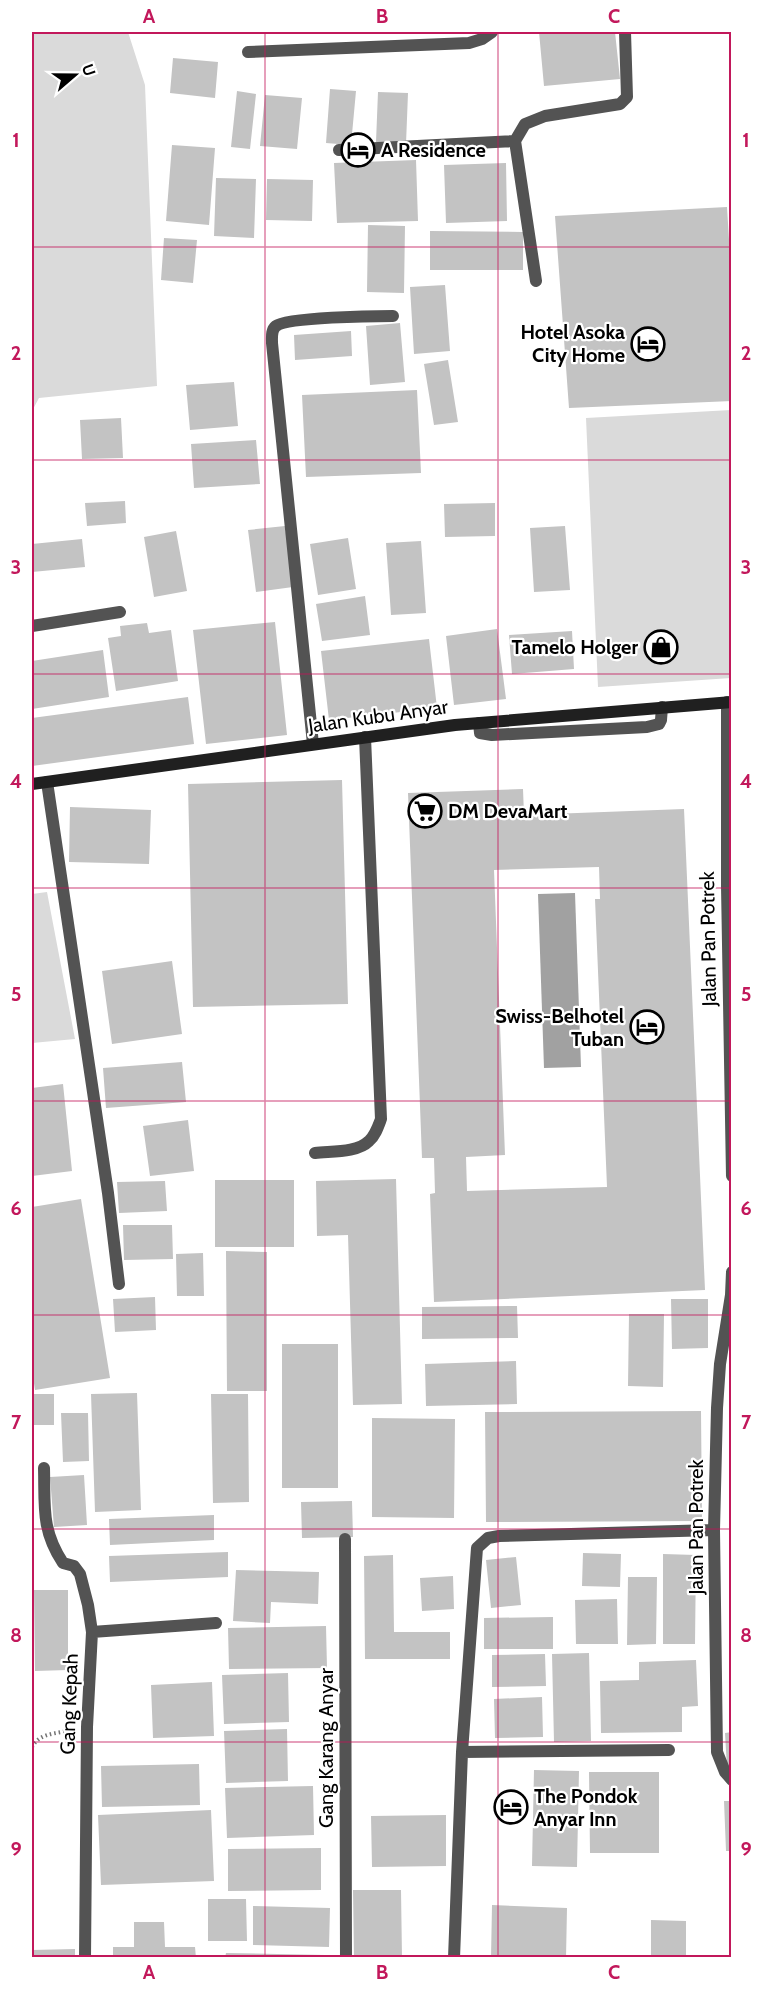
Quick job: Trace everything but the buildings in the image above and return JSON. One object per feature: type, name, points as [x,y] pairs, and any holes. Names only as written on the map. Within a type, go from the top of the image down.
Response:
[{"type":"street","points":[[248,52],[470,43],[492,32]]},
{"type":"street","points":[[536,281],[515,141],[525,124],[545,116],[620,104],[627,97],[625,32]]},
{"type":"street","points":[[339,150],[515,141]]},
{"type":"street","points":[[313,744],[272,332],[276,326],[284,322],[393,316]]},
{"type":"street","points":[[32,626],[120,612]]},
{"type":"street","name":"Jalan Kubu Anyar","points":[[32,784],[479,723],[729,702]]},
{"type":"street","name":"Jalan Pan Potrek","points":[[729,702],[727,886],[732,1176]]},
{"type":"street","points":[[479,723],[480,733],[492,735],[647,727],[659,724],[662,707]]},
{"type":"street","points":[[315,1153],[357,1148],[364,1145],[369,1141],[381,1119],[365,737]]},
{"type":"street","points":[[47,782],[108,1193],[119,1284]]},
{"type":"street","name":"Jalan Pan Potrek","points":[[732,1272],[731,1295],[720,1364],[714,1530],[717,1752],[724,1772],[732,1780]]},
{"type":"street","name":"Gang Kepah","points":[[44,1468],[45,1523],[53,1548],[63,1563],[74,1566],[80,1574],[92,1632],[87,1727],[85,1958]]},
{"type":"street","points":[[454,1958],[462,1752],[476,1554],[480,1544],[488,1538],[499,1536],[714,1530]]},
{"type":"street","name":"Gang Karang Anyar","points":[[345,1539],[346,1958]]},
{"type":"street","points":[[92,1632],[216,1623]]},
{"type":"street","points":[[462,1752],[669,1750]]},
{"type":"path","points":[[32,1747],[35,1741],[43,1736],[87,1727]]},
{"type":"shaded area","points":[[32,32],[128,32],[145,85],[157,386],[39,398],[32,411]]},
{"type":"shaded area","points":[[731,410],[731,678],[598,687],[586,418]]},
{"type":"shaded area","points":[[47,892],[75,1039],[32,1043],[32,894]]},
{"type":"shaded area","points":[[575,893],[581,1067],[544,1068],[538,894]]},
{"type":"place","name":"A Residence","points":[[358,150]]},
{"type":"place","name":"Hotel Asoka City Home","points":[[648,344]]},
{"type":"place","name":"Tamelo Holger","points":[[661,647]]},
{"type":"place","name":"DM DevaMart","points":[[425,811]]},
{"type":"place","name":"Swiss-Belhotel Tuban","points":[[647,1027]]},
{"type":"place","name":"The Pondok Anyar Inn","points":[[511,1807]]}]
